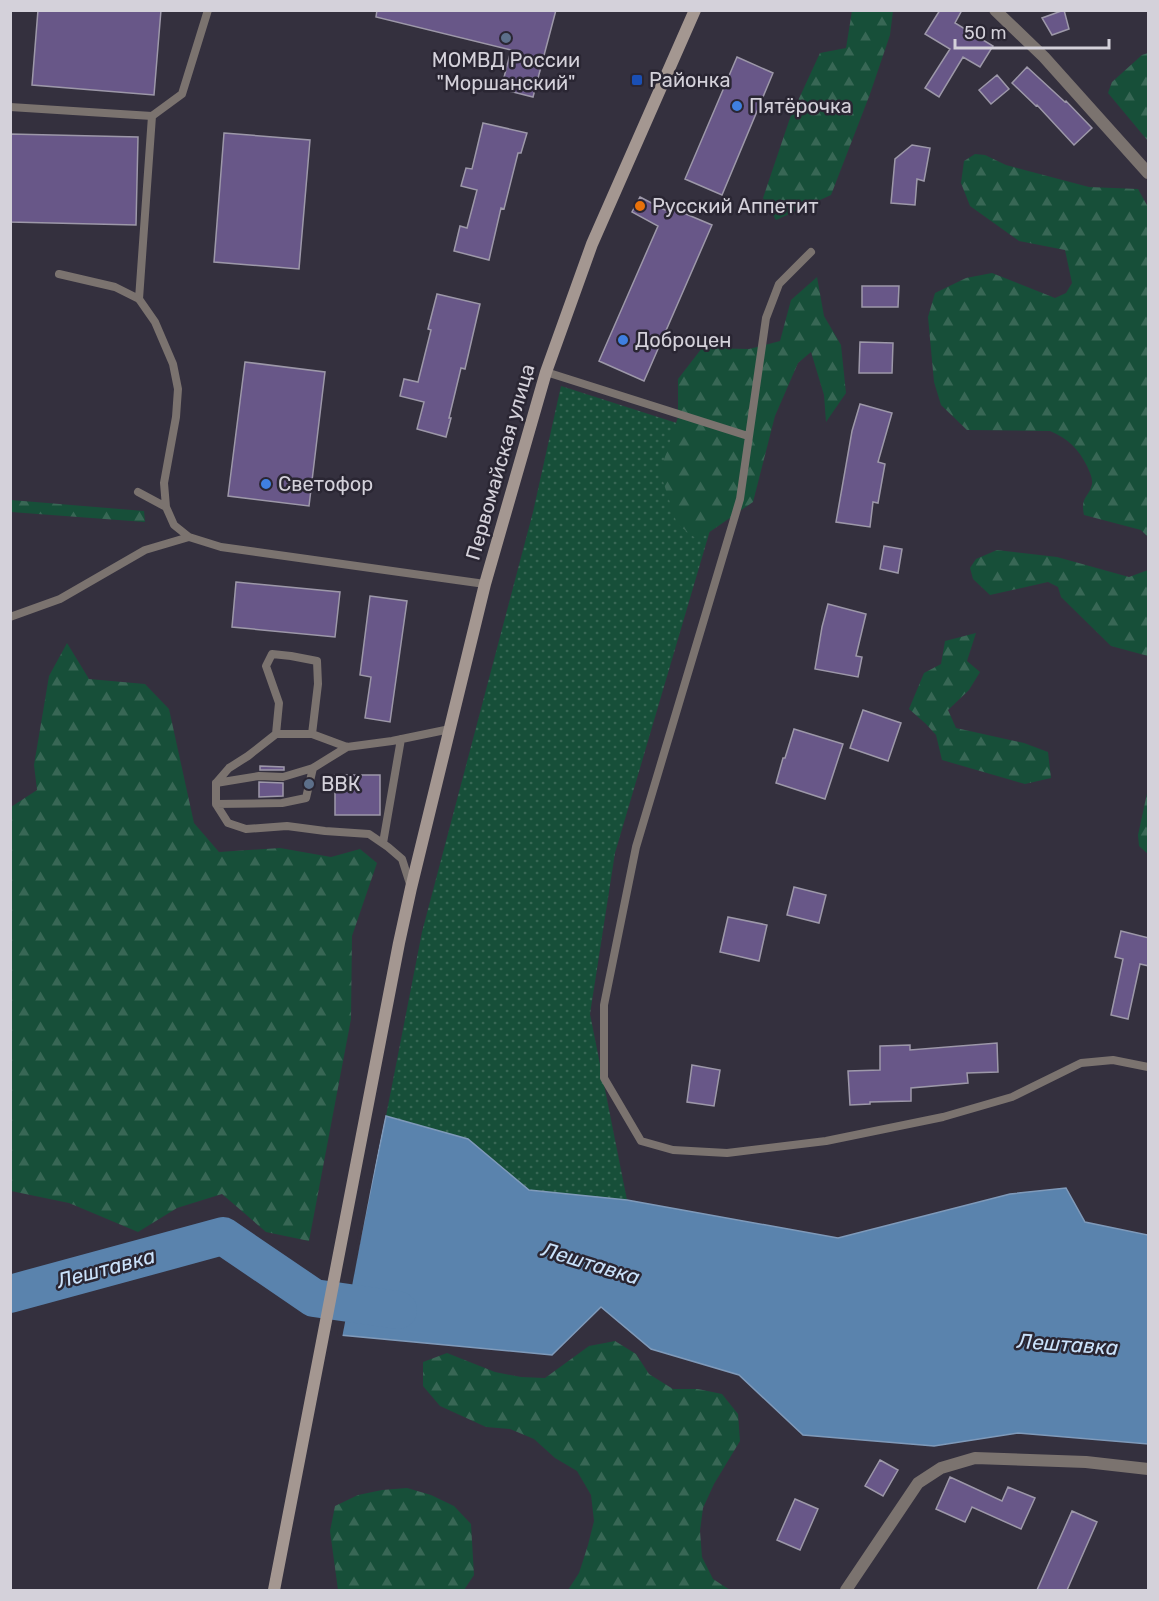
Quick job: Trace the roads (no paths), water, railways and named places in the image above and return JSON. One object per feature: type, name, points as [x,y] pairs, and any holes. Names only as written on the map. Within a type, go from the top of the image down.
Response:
[{"type":"main road","name":"Первомайская улица","points":[[274,1590],[399,944],[485,584],[546,372],[592,244],[695,10]]},
{"type":"street","points":[[995,10],[1044,57],[1149,173]]},
{"type":"street","points":[[846,1590],[918,1483],[941,1468],[975,1458],[1086,1462],[1149,1469]]},
{"type":"lane","points":[[10,108],[152,116],[182,94],[208,10]]},
{"type":"lane","points":[[140,299],[152,116]]},
{"type":"lane","points":[[811,252],[779,284],[766,318],[740,499],[636,847],[604,1005],[604,1078],[641,1141],[673,1150],[727,1154],[826,1141],[943,1117],[1012,1096],[1081,1063],[1113,1060],[1149,1067]]},
{"type":"lane","points":[[59,274],[115,287],[140,299],[155,322],[173,364],[178,389],[176,417],[164,483],[165,507],[174,525],[189,537],[221,548],[485,584]]},
{"type":"lane","points":[[546,372],[748,436]]},
{"type":"lane","points":[[138,492],[165,507]]},
{"type":"lane","points":[[10,617],[60,599],[145,550],[189,537]]},
{"type":"lane","points":[[276,734],[279,703],[267,666],[272,654],[317,661],[318,684],[312,734]]},
{"type":"lane","points":[[216,783],[259,776],[283,777],[313,768],[347,747],[450,729]]},
{"type":"lane","points":[[347,747],[312,734],[276,734],[229,768],[216,783],[216,804],[228,823],[246,829],[287,826],[369,834],[402,859],[411,888]]},
{"type":"lane","points":[[382,843],[401,739]]},
{"type":"lane","points":[[216,804],[282,803],[306,798],[313,768]]},
{"type":"water","points":[[386,1116],[468,1139],[529,1190],[627,1200],[838,1238],[1010,1194],[1066,1188],[1085,1222],[1148,1235],[1148,1444],[1018,1433],[934,1446],[803,1435],[739,1375],[651,1349],[601,1307],[552,1355],[340,1335]]},
{"type":"waterway","name":"Лештавка","points":[[10,1294],[223,1236],[314,1298],[398,1310]]},
{"type":"place","name":"МОМВД России \"Моршанский\"","points":[[506,38]]},
{"type":"place","name":"Районка","points":[[637,80]]},
{"type":"place","name":"Пятёрочка","points":[[737,106]]},
{"type":"place","name":"Русский Аппетит","points":[[640,206]]},
{"type":"place","name":"Доброцен","points":[[623,340]]},
{"type":"place","name":"Светофор","points":[[266,484]]},
{"type":"place","name":"ВВК","points":[[309,784]]}]
